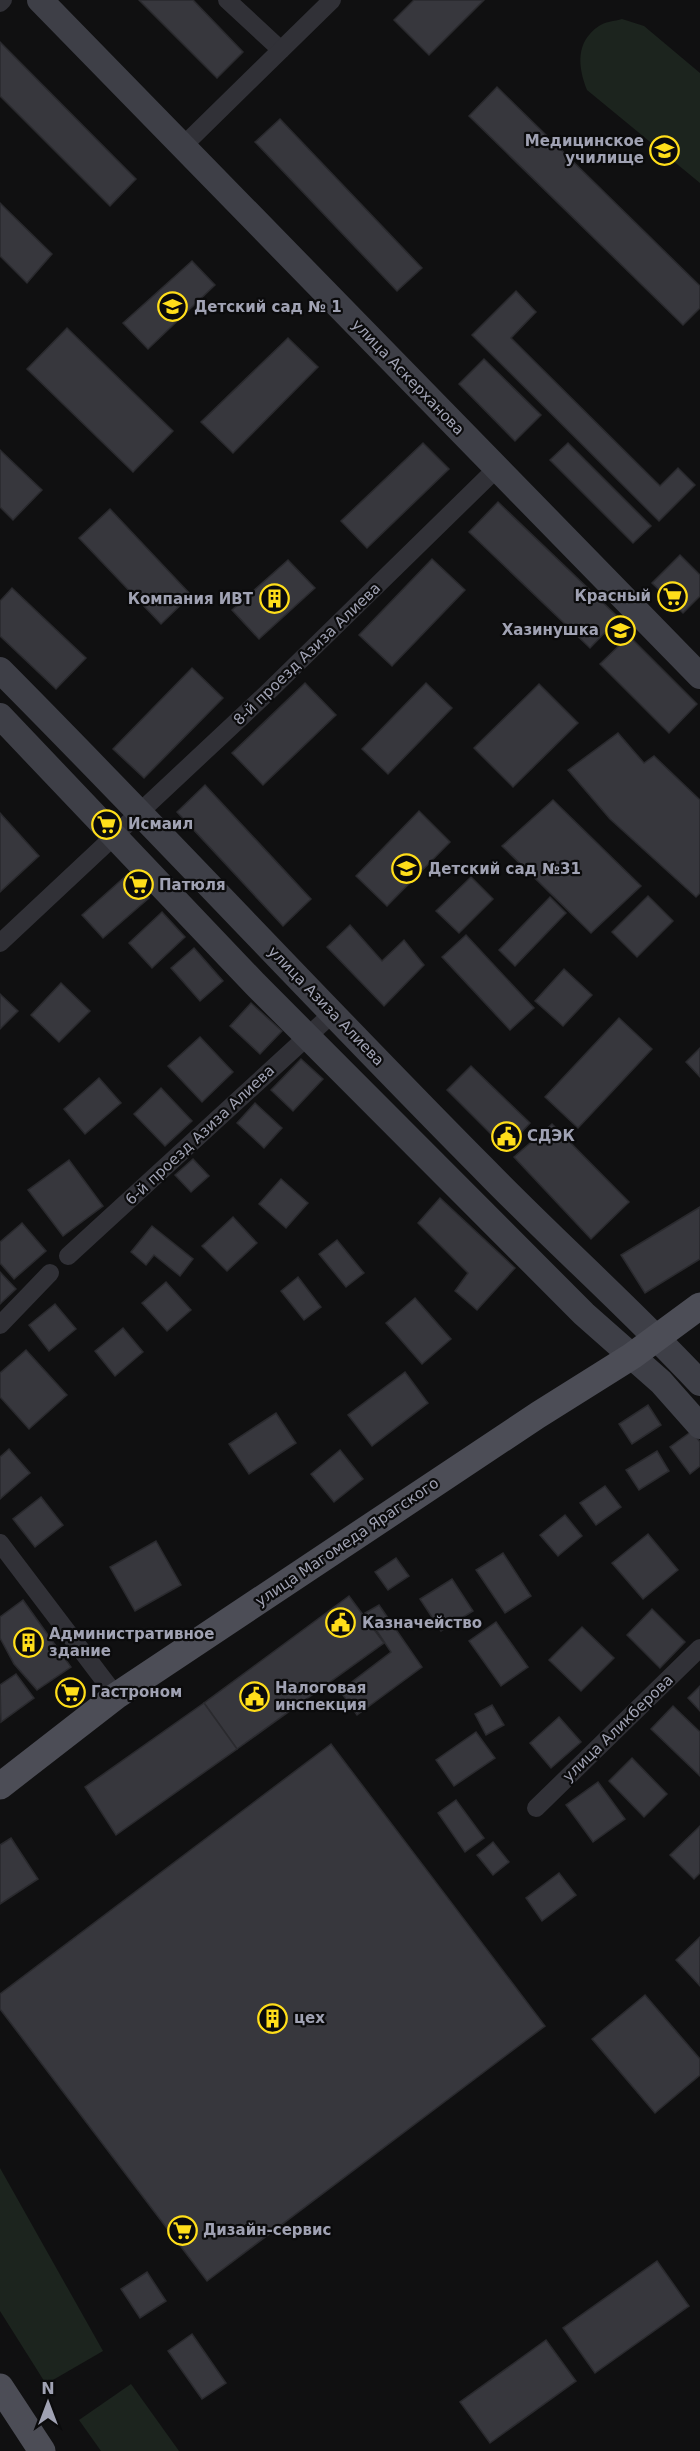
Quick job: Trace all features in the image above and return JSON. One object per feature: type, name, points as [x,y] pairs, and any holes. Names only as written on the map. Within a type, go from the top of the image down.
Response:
[{"type":"main road","name":"улица Аскерханова","points":[[40,0],[700,676]]},
{"type":"main road","name":"улица Азиза Алиева","points":[[0,670],[141,812],[486,1172],[657,1337],[700,1383]]},
{"type":"main road","points":[[0,716],[255,984],[584,1314],[661,1382],[700,1426]]},
{"type":"main road","name":"улица Магомеда Ярагского","points":[[0,1786],[117,1696],[528,1422],[632,1356],[700,1306]]},
{"type":"main road","points":[[0,2387],[40,2451]]},
{"type":"main road","points":[[0,2392],[40,2451]]},
{"type":"street","points":[[227,0],[281,50]]},
{"type":"street","points":[[183,146],[332,0]]},
{"type":"street","name":"8-й проезд Азиза Алиева","points":[[0,943],[275,686],[497,468]]},
{"type":"street","name":"6-й проезд Азиза Алиева","points":[[68,1256],[333,1013]]},
{"type":"street","points":[[0,1325],[50,1273]]},
{"type":"street","points":[[0,1543],[117,1696]]},
{"type":"street","name":"улица Аликберова","points":[[536,1808],[700,1648]]},
{"type":"shaded area","points":[[622,19],[644,26],[700,73],[700,183],[587,90],[582,73],[582,47],[591,32],[601,25]]},
{"type":"shaded area","points":[[0,2168],[103,2351],[46,2384],[0,2311]]},
{"type":"shaded area","points":[[131,2384],[179,2451],[101,2451],[79,2420]]},
{"type":"building","points":[[139,0],[193,0],[243,52],[217,78]]},
{"type":"building","points":[[414,0],[484,0],[429,55],[394,20]]},
{"type":"building","points":[[0,42],[136,179],[110,206],[0,96]]},
{"type":"building","points":[[497,87],[700,286],[700,308],[683,325],[469,116]]},
{"type":"building","points":[[280,119],[422,268],[397,291],[255,142]]},
{"type":"building","points":[[0,203],[52,254],[27,283],[0,256]]},
{"type":"building","name":"Детский сад № 1","points":[[192,261],[215,285],[148,349],[123,323]]},
{"type":"building","points":[[516,291],[536,312],[511,338],[660,486],[678,468],[695,485],[659,521],[472,335]]},
{"type":"building","points":[[67,328],[173,431],[133,472],[27,369]]},
{"type":"building","points":[[288,338],[318,367],[233,453],[201,422]]},
{"type":"building","points":[[484,359],[541,415],[515,441],[459,384]]},
{"type":"building","points":[[423,443],[449,469],[367,548],[341,521]]},
{"type":"building","points":[[568,443],[651,526],[633,543],[550,460]]},
{"type":"building","points":[[0,450],[42,490],[13,520],[0,507]]},
{"type":"building","points":[[498,502],[619,618],[590,648],[469,532]]},
{"type":"building","points":[[110,509],[191,595],[161,624],[79,538]]},
{"type":"building","points":[[680,555],[700,575],[700,596],[683,613],[652,583]]},
{"type":"building","points":[[432,559],[465,590],[392,666],[359,635]]},
{"type":"building","name":"Компания ИВТ","points":[[288,560],[315,588],[259,639],[232,610]]},
{"type":"building","points":[[12,588],[86,658],[56,689],[0,636],[0,601]]},
{"type":"building","points":[[629,636],[697,704],[669,733],[600,664]]},
{"type":"building","points":[[192,668],[223,698],[144,778],[113,749]]},
{"type":"building","points":[[305,683],[336,715],[263,785],[232,753]]},
{"type":"building","points":[[426,683],[452,708],[388,774],[362,749]]},
{"type":"building","points":[[539,684],[578,723],[513,787],[474,748]]},
{"type":"building","points":[[618,733],[644,763],[654,756],[700,800],[700,893],[696,897],[610,819],[568,770]]},
{"type":"building","points":[[205,785],[311,899],[283,926],[177,812]]},
{"type":"building","points":[[553,800],[641,886],[591,933],[502,846]]},
{"type":"building","points":[[419,811],[450,842],[387,906],[356,876]]},
{"type":"building","points":[[0,813],[39,856],[0,892]]},
{"type":"building","points":[[128,874],[149,898],[103,938],[82,915]]},
{"type":"building","points":[[471,877],[493,899],[459,933],[436,911]]},
{"type":"building","points":[[648,896],[673,921],[637,957],[612,932]]},
{"type":"building","points":[[550,897],[566,913],[515,966],[499,950]]},
{"type":"building","points":[[162,912],[185,937],[152,968],[129,943]]},
{"type":"building","points":[[350,925],[382,961],[404,940],[424,965],[384,1006],[327,947]]},
{"type":"building","points":[[466,935],[534,1008],[510,1030],[442,957]]},
{"type":"building","points":[[194,948],[223,981],[200,1001],[171,968]]},
{"type":"building","points":[[564,969],[592,995],[563,1026],[535,1001]]},
{"type":"building","points":[[61,983],[90,1011],[59,1042],[31,1015]]},
{"type":"building","points":[[0,994],[18,1011],[0,1029]]},
{"type":"building","points":[[251,1003],[282,1031],[260,1054],[230,1026]]},
{"type":"building","points":[[619,1018],[652,1049],[578,1128],[545,1097]]},
{"type":"building","points":[[200,1037],[233,1072],[202,1102],[168,1066]]},
{"type":"building","points":[[700,1048],[700,1077],[686,1062]]},
{"type":"building","points":[[301,1059],[323,1079],[293,1111],[271,1090]]},
{"type":"building","points":[[471,1066],[530,1123],[506,1149],[447,1090]]},
{"type":"building","points":[[99,1078],[121,1103],[85,1134],[64,1109]]},
{"type":"building","points":[[161,1088],[192,1121],[165,1146],[134,1114]]},
{"type":"building","points":[[255,1103],[282,1128],[264,1148],[237,1123]]},
{"type":"building","points":[[552,1124],[629,1202],[591,1239],[514,1157]]},
{"type":"building","points":[[193,1159],[209,1176],[191,1192],[175,1175]]},
{"type":"building","points":[[69,1160],[103,1206],[63,1236],[28,1190]]},
{"type":"building","points":[[281,1179],[308,1203],[286,1228],[259,1204]]},
{"type":"building","points":[[440,1198],[515,1268],[477,1310],[455,1291],[468,1273],[418,1223]]},
{"type":"building","points":[[700,1207],[700,1259],[645,1293],[621,1255]]},
{"type":"building","points":[[233,1217],[257,1243],[227,1271],[202,1246]]},
{"type":"building","points":[[22,1223],[46,1251],[14,1279],[0,1263],[0,1242]]},
{"type":"building","points":[[152,1226],[193,1259],[180,1276],[154,1255],[146,1265],[131,1252]]},
{"type":"building","points":[[337,1240],[364,1273],[346,1287],[319,1254]]},
{"type":"building","points":[[0,1272],[16,1289],[0,1304]]},
{"type":"building","points":[[298,1277],[321,1307],[304,1320],[281,1291]]},
{"type":"building","points":[[166,1282],[191,1310],[167,1331],[142,1303]]},
{"type":"building","points":[[415,1298],[451,1339],[422,1364],[386,1323]]},
{"type":"building","points":[[55,1304],[76,1329],[49,1351],[29,1325]]},
{"type":"building","points":[[123,1328],[143,1352],[115,1376],[95,1351]]},
{"type":"building","points":[[26,1350],[67,1395],[29,1429],[0,1397],[0,1373]]},
{"type":"building","points":[[405,1372],[428,1403],[372,1446],[348,1415]]},
{"type":"building","points":[[648,1405],[661,1425],[632,1444],[619,1424]]},
{"type":"building","points":[[276,1413],[296,1443],[249,1474],[229,1444]]},
{"type":"building","points":[[692,1431],[700,1442],[700,1466],[690,1474],[670,1447]]},
{"type":"building","points":[[9,1449],[30,1473],[0,1499],[0,1457]]},
{"type":"building","points":[[340,1450],[363,1479],[334,1502],[311,1474]]},
{"type":"building","points":[[657,1451],[669,1471],[639,1490],[626,1470]]},
{"type":"building","points":[[605,1486],[621,1507],[596,1525],[580,1503]]},
{"type":"building","points":[[41,1497],[63,1525],[35,1547],[13,1519]]},
{"type":"building","points":[[565,1515],[582,1536],[558,1556],[540,1535]]},
{"type":"building","points":[[648,1534],[678,1570],[643,1599],[612,1563]]},
{"type":"building","points":[[156,1541],[181,1585],[135,1611],[110,1567]]},
{"type":"building","points":[[503,1553],[531,1596],[505,1613],[476,1570]]},
{"type":"building","points":[[396,1558],[409,1576],[388,1590],[375,1572]]},
{"type":"building","points":[[452,1579],[473,1611],[441,1631],[420,1599]]},
{"type":"building","points":[[349,1596],[384,1643],[237,1749],[204,1703]]},
{"type":"building","name":"Административное здание","points":[[23,1600],[71,1667],[37,1690],[14,1664],[0,1638],[0,1617]]},
{"type":"building","points":[[379,1605],[422,1667],[357,1715],[340,1691],[391,1652],[365,1613]]},
{"type":"building","points":[[652,1609],[685,1642],[660,1668],[627,1635]]},
{"type":"building","points":[[496,1622],[528,1667],[501,1686],[469,1641]]},
{"type":"building","points":[[582,1627],[614,1658],[581,1691],[549,1660]]},
{"type":"building","points":[[16,1674],[34,1698],[1,1722],[0,1685]]},
{"type":"building","points":[[700,1686],[700,1711],[688,1698]]},
{"type":"building","points":[[204,1703],[237,1749],[116,1835],[85,1787]]},
{"type":"building","points":[[492,1705],[504,1725],[486,1735],[475,1714]]},
{"type":"building","points":[[673,1706],[700,1732],[700,1776],[651,1729]]},
{"type":"building","points":[[559,1717],[581,1742],[551,1768],[530,1743]]},
{"type":"building","points":[[476,1732],[495,1758],[454,1786],[436,1760]]},
{"type":"building","name":"цех","points":[[331,1744],[545,2026],[207,2281],[0,2009],[0,1994]]},
{"type":"building","points":[[632,1758],[667,1794],[644,1817],[609,1781]]},
{"type":"building","points":[[598,1782],[625,1819],[593,1842],[566,1805]]},
{"type":"building","points":[[456,1800],[484,1838],[465,1852],[438,1813]]},
{"type":"building","points":[[700,1826],[700,1873],[694,1879],[670,1855]]},
{"type":"building","points":[[11,1838],[38,1879],[0,1904],[0,1845]]},
{"type":"building","points":[[493,1842],[509,1862],[493,1875],[477,1855]]},
{"type":"building","points":[[559,1873],[576,1895],[542,1921],[526,1898]]},
{"type":"building","points":[[700,1937],[700,1986],[676,1960]]},
{"type":"building","points":[[645,1995],[700,2059],[700,2075],[655,2113],[592,2039]]},
{"type":"building","points":[[657,2261],[689,2306],[595,2373],[563,2328]]},
{"type":"building","points":[[147,2272],[166,2301],[140,2318],[121,2289]]},
{"type":"building","points":[[192,2334],[226,2383],[202,2399],[168,2351]]},
{"type":"building","points":[[546,2340],[576,2381],[490,2443],[460,2402]]},
{"type":"place","name":"Медицинское училище","points":[[665,150]]},
{"type":"place","name":"Детский сад № 1","points":[[173,307]]},
{"type":"place","name":"Красный","points":[[672,596]]},
{"type":"place","name":"Компания ИВТ","points":[[274,599]]},
{"type":"place","name":"Хазинушка","points":[[620,630]]},
{"type":"place","name":"Исмаил","points":[[107,824]]},
{"type":"place","name":"Детский сад №31","points":[[407,869]]},
{"type":"place","name":"Патюля","points":[[138,885]]},
{"type":"place","name":"СДЭК","points":[[506,1136]]},
{"type":"place","name":"Казначейство","points":[[341,1623]]},
{"type":"place","name":"Административное здание","points":[[28,1643]]},
{"type":"place","name":"Гастроном","points":[[70,1692]]},
{"type":"place","name":"Налоговая инспекция","points":[[254,1697]]},
{"type":"place","name":"цех","points":[[273,2018]]},
{"type":"place","name":"Дизайн-сервис","points":[[182,2230]]}]
